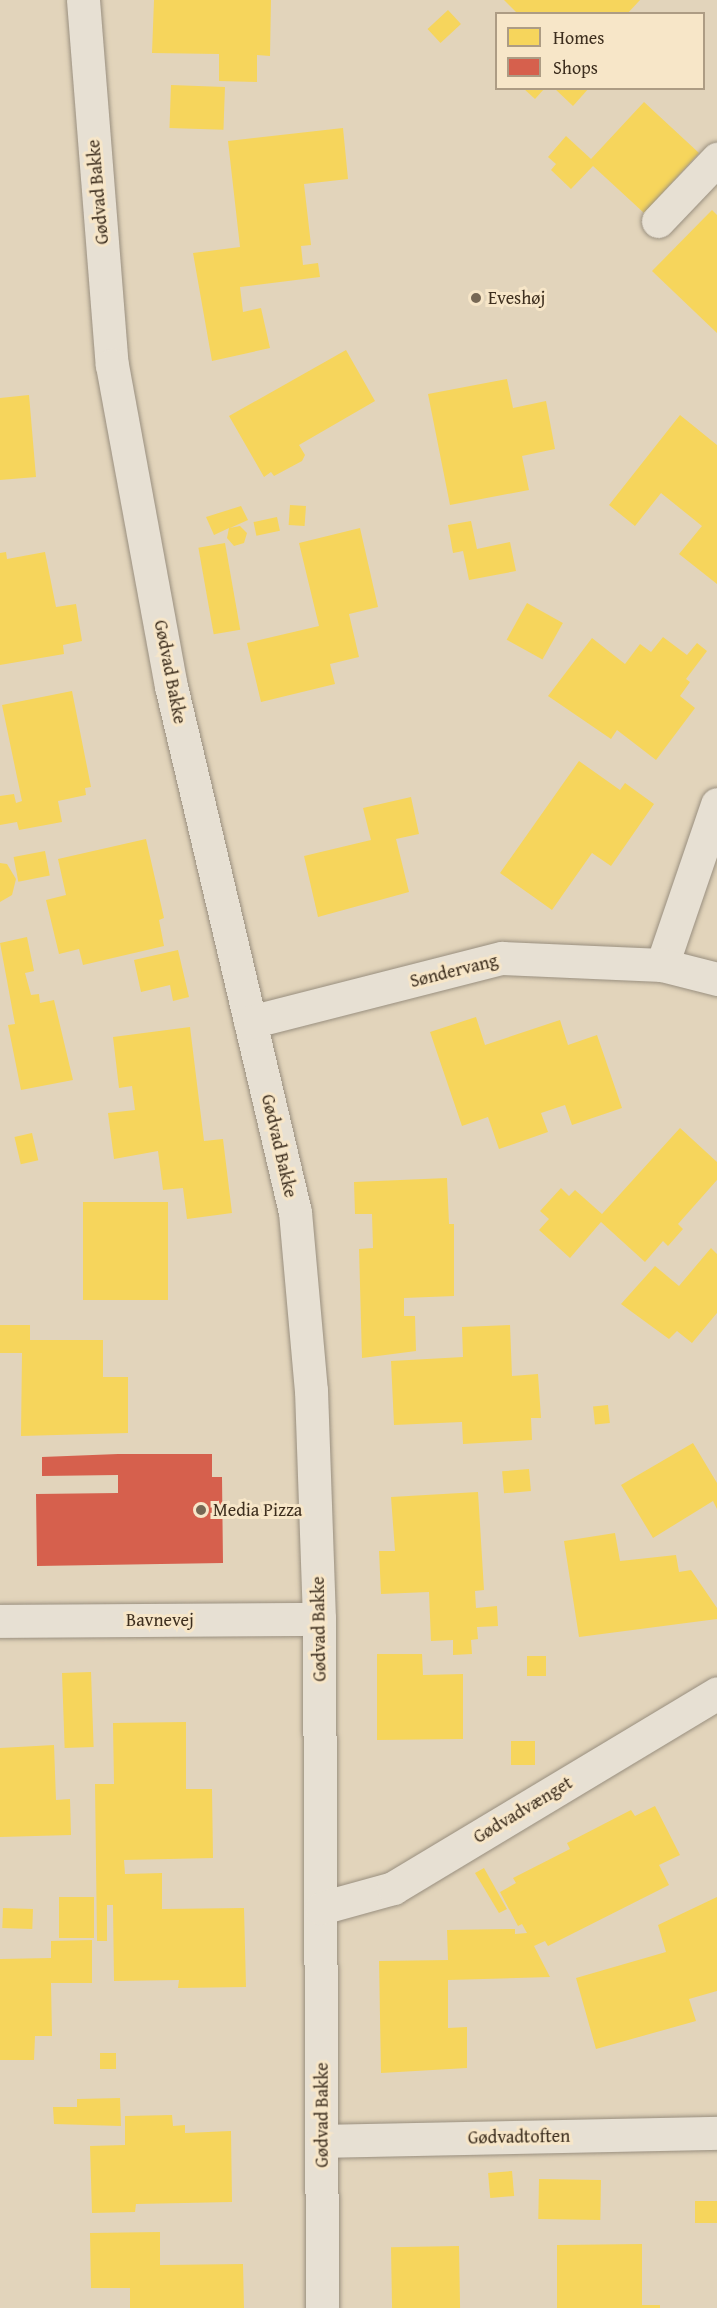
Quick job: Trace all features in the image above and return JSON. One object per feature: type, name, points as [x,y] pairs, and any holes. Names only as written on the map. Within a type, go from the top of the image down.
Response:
[{"type":"street","name":"Gødvad Bakke","points":[[83,0],[112,365],[171,686],[294,1212],[311,1390],[319,1619],[322,2308]]},
{"type":"street","points":[[658,221],[717,159]]},
{"type":"street","points":[[662,965],[717,804]]},
{"type":"street","name":"Søndervang","points":[[250,1022],[502,958],[662,965],[717,979]]},
{"type":"street","name":"Bavnevej","points":[[0,1621],[319,1619]]},
{"type":"street","name":"Gødvadvænget","points":[[321,1908],[393,1888],[717,1693]]},
{"type":"street","name":"Gødvadtoften","points":[[322,2141],[717,2133]]},
{"type":"building: Homes","points":[[154,0],[271,0],[270,56],[257,55],[257,82],[219,81],[219,54],[152,53]]},
{"type":"building: Homes","points":[[504,0],[640,0],[629,12],[516,12]]},
{"type":"building: Homes","points":[[448,10],[461,24],[440,43],[428,29]]},
{"type":"building: Homes","points":[[171,85],[225,87],[223,130],[169,128]]},
{"type":"building: Homes","points":[[525,90],[543,90],[535,99]]},
{"type":"building: Homes","points":[[556,90],[587,90],[573,106]]},
{"type":"building: Homes","points":[[644,102],[699,153],[644,213],[593,166],[571,189],[551,170],[556,164],[548,157],[566,136],[591,159]]},
{"type":"building: Homes","points":[[343,128],[348,179],[304,184],[311,245],[301,246],[303,265],[318,263],[320,277],[240,287],[243,312],[261,308],[270,348],[212,361],[193,253],[240,247],[228,141]]},
{"type":"building: Homes","points":[[712,210],[717,215],[717,333],[652,271]]},
{"type":"building: Homes","points":[[346,350],[375,401],[299,445],[305,455],[302,461],[274,476],[271,472],[264,477],[229,416]]},
{"type":"building: Homes","points":[[507,379],[513,408],[546,401],[555,449],[522,456],[529,490],[450,505],[428,394]]},
{"type":"building: Homes","points":[[29,395],[36,477],[0,480],[0,398]]},
{"type":"building: Homes","points":[[680,415],[717,445],[717,584],[679,554],[702,526],[661,493],[635,526],[609,505]]},
{"type":"building: Homes","points":[[290,505],[306,506],[305,526],[289,525]]},
{"type":"building: Homes","points":[[241,506],[248,520],[230,528],[240,526],[247,533],[244,543],[234,546],[227,538],[229,528],[214,535],[206,517]]},
{"type":"building: Homes","points":[[277,517],[280,531],[256,536],[254,522]]},
{"type":"building: Homes","points":[[471,521],[477,549],[510,542],[516,571],[469,580],[463,551],[453,553],[448,525]]},
{"type":"building: Homes","points":[[360,528],[378,607],[349,614],[359,657],[330,664],[335,684],[261,702],[247,643],[319,626],[299,543]]},
{"type":"building: Homes","points":[[225,543],[240,630],[214,634],[198,548]]},
{"type":"building: Homes","points":[[6,552],[7,559],[45,552],[56,607],[76,604],[82,641],[63,645],[64,654],[0,665],[0,553]]},
{"type":"building: Homes","points":[[527,603],[563,623],[542,660],[507,640]]},
{"type":"building: Homes","points":[[663,637],[687,655],[697,643],[707,651],[686,679],[690,682],[680,696],[695,708],[656,760],[617,730],[611,739],[548,696],[592,638],[625,664],[640,644],[651,652]]},
{"type":"building: Homes","points":[[72,691],[91,787],[85,788],[86,795],[58,801],[62,822],[19,830],[17,822],[0,825],[0,796],[14,794],[16,803],[22,801],[2,705]]},
{"type":"building: Homes","points":[[579,761],[620,790],[625,783],[654,804],[611,866],[592,853],[552,910],[500,873]]},
{"type":"building: Homes","points":[[411,797],[419,834],[396,839],[409,892],[318,917],[304,856],[371,840],[363,808]]},
{"type":"building: Homes","points":[[146,839],[164,918],[159,920],[164,946],[83,965],[79,949],[59,954],[46,900],[66,895],[58,859]]},
{"type":"building: Homes","points":[[45,851],[50,876],[18,882],[14,857]]},
{"type":"building: Homes","points":[[0,863],[7,864],[16,879],[12,895],[0,902]]},
{"type":"building: Homes","points":[[27,937],[34,971],[25,973],[31,995],[39,994],[40,1003],[54,1000],[73,1080],[21,1090],[8,1025],[15,1024],[0,943]]},
{"type":"building: Homes","points":[[178,950],[189,997],[173,1001],[170,985],[141,992],[134,960]]},
{"type":"building: Homes","points":[[476,1017],[485,1045],[560,1020],[568,1045],[597,1035],[622,1108],[572,1125],[565,1105],[541,1113],[548,1132],[499,1149],[488,1117],[462,1126],[430,1032]]},
{"type":"building: Homes","points":[[190,1027],[204,1141],[223,1139],[232,1213],[187,1219],[183,1188],[163,1190],[158,1151],[114,1159],[108,1113],[135,1110],[132,1086],[119,1088],[113,1037]]},
{"type":"building: Homes","points":[[680,1128],[717,1162],[717,1180],[678,1224],[683,1229],[668,1246],[663,1241],[645,1262],[601,1222],[570,1258],[539,1230],[549,1219],[540,1211],[561,1188],[569,1196],[575,1190],[602,1214]]},
{"type":"building: Homes","points":[[32,1133],[38,1160],[21,1164],[14,1137]]},
{"type":"building: Homes","points":[[447,1178],[449,1224],[454,1224],[454,1296],[404,1298],[404,1316],[415,1316],[416,1351],[362,1358],[359,1249],[373,1248],[372,1214],[355,1214],[354,1182]]},
{"type":"building: Homes","points":[[83,1202],[168,1202],[168,1300],[83,1300]]},
{"type":"building: Homes","points":[[711,1248],[717,1254],[717,1313],[692,1343],[677,1331],[669,1339],[621,1304],[655,1266],[679,1286]]},
{"type":"building: Homes","points":[[0,1325],[30,1325],[30,1340],[103,1340],[103,1377],[128,1377],[128,1433],[21,1436],[22,1353],[0,1353]]},
{"type":"building: Homes","points":[[510,1325],[512,1376],[538,1374],[541,1418],[531,1418],[532,1440],[463,1444],[462,1422],[394,1425],[391,1361],[463,1357],[462,1327]]},
{"type":"building: Homes","points":[[608,1405],[610,1423],[595,1424],[593,1407]]},
{"type":"building: Homes","points":[[693,1443],[717,1483],[717,1509],[713,1501],[653,1538],[621,1485]]},
{"type":"building: Homes","points":[[529,1469],[531,1491],[504,1493],[502,1471]]},
{"type":"building: Homes","points":[[478,1492],[484,1590],[475,1591],[476,1608],[497,1606],[498,1626],[477,1627],[478,1639],[471,1640],[472,1654],[453,1655],[453,1640],[431,1641],[429,1592],[381,1594],[379,1551],[395,1551],[391,1497]]},
{"type":"building: Homes","points":[[615,1533],[620,1561],[676,1555],[679,1572],[691,1570],[717,1608],[717,1619],[579,1637],[564,1541]]},
{"type":"building: Homes","points":[[377,1654],[422,1654],[423,1675],[463,1674],[463,1739],[377,1740]]},
{"type":"building: Homes","points":[[527,1656],[546,1656],[546,1676],[527,1676]]},
{"type":"building: Homes","points":[[91,1672],[94,1747],[65,1748],[62,1673]]},
{"type":"building: Homes","points":[[186,1722],[186,1789],[212,1789],[213,1858],[124,1860],[125,1874],[162,1873],[162,1909],[244,1908],[246,1987],[178,1988],[179,1980],[114,1981],[113,1905],[107,1905],[107,1941],[97,1941],[95,1784],[114,1784],[113,1723]]},
{"type":"building: Homes","points":[[511,1741],[535,1741],[535,1765],[511,1765]]},
{"type":"building: Homes","points":[[54,1745],[56,1800],[70,1799],[71,1835],[0,1837],[0,1748]]},
{"type":"building: Homes","points":[[655,1806],[680,1855],[659,1865],[669,1885],[548,1946],[545,1941],[534,1946],[550,1977],[448,1980],[448,2028],[467,2027],[467,2068],[381,2073],[379,1961],[448,1960],[447,1930],[515,1929],[515,1934],[527,1933],[522,1924],[518,1926],[500,1892],[516,1883],[513,1878],[570,1849],[567,1843],[631,1810],[635,1816]]},
{"type":"building: Homes","points":[[484,1868],[507,1909],[499,1913],[475,1873]]},
{"type":"building: Homes","points":[[59,1897],[94,1897],[94,1938],[59,1938]]},
{"type":"building: Homes","points":[[717,1897],[717,1991],[689,1999],[696,2021],[596,2049],[576,1978],[666,1952],[658,1925]]},
{"type":"building: Homes","points":[[3,1908],[33,1909],[32,1929],[2,1928]]},
{"type":"building: Homes","points":[[92,1940],[92,1983],[51,1983],[52,2036],[35,2036],[34,2060],[0,2060],[0,1959],[51,1958],[51,1941]]},
{"type":"building: Homes","points":[[100,2053],[116,2053],[116,2069],[100,2069]]},
{"type":"building: Homes","points":[[120,2098],[121,2126],[54,2124],[53,2107],[77,2107],[77,2099]]},
{"type":"building: Homes","points":[[172,2115],[173,2126],[185,2125],[185,2133],[231,2131],[232,2202],[136,2204],[135,2212],[92,2213],[90,2146],[125,2145],[125,2116]]},
{"type":"building: Homes","points":[[512,2171],[514,2196],[490,2198],[488,2173]]},
{"type":"building: Homes","points":[[539,2179],[601,2180],[600,2220],[538,2219]]},
{"type":"building: Homes","points":[[695,2201],[717,2201],[717,2223],[695,2223]]},
{"type":"building: Homes","points":[[160,2232],[160,2265],[243,2264],[244,2308],[130,2308],[130,2288],[91,2288],[90,2233]]},
{"type":"building: Homes","points":[[642,2244],[642,2305],[660,2305],[660,2308],[557,2308],[557,2245]]},
{"type":"building: Homes","points":[[459,2246],[460,2308],[392,2308],[391,2247]]},
{"type":"building: Shops","points":[[212,1454],[212,1477],[222,1477],[223,1563],[37,1566],[36,1494],[118,1493],[118,1475],[42,1476],[42,1457]]},
{"type":"place","name":"Eveshøj","points":[[476,298]]},
{"type":"place","name":"Media Pizza","points":[[201,1510]]}]
